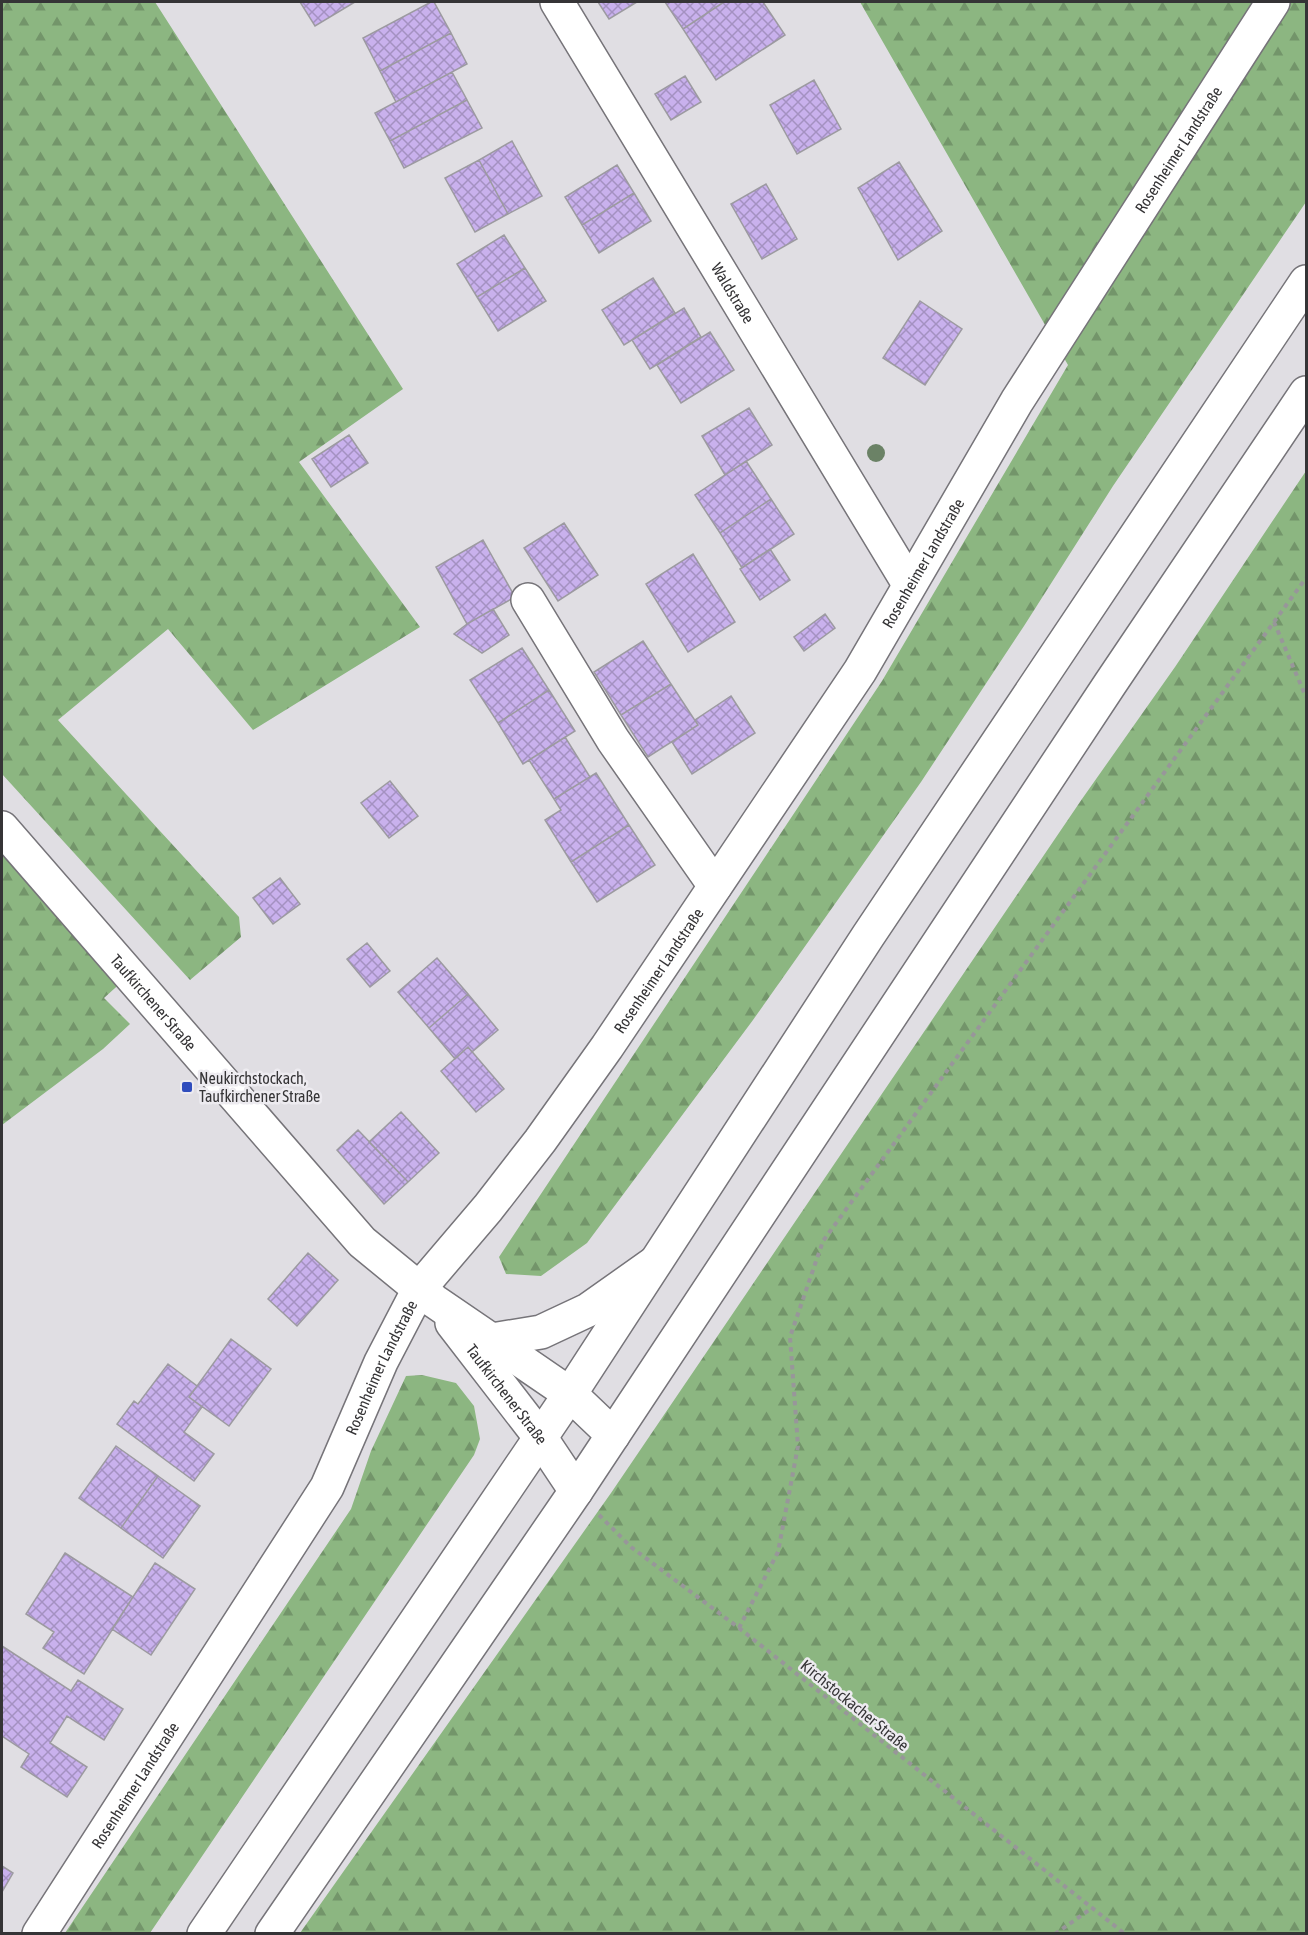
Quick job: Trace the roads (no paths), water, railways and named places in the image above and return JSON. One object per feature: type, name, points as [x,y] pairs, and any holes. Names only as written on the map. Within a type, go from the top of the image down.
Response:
[{"type":"street","name":"Waldstraße","points":[[557,2],[909,584]]},
{"type":"street","name":"Rosenheimer Landstraße","points":[[39,1934],[327,1487],[381,1362],[488,1208],[540,1141],[860,670],[1017,401],[1273,2]]},
{"type":"street","points":[[204,1934],[570,1394],[868,936],[1306,282]]},
{"type":"street","points":[[272,1934],[576,1491],[1110,684],[1306,393]]},
{"type":"street","points":[[528,600],[613,740],[715,886]]},
{"type":"street","name":"Taufkirchener Straße","points":[[2,828],[362,1242],[427,1295],[570,1394],[613,1435]]},
{"type":"street","name":"Taufkirchener Straße","points":[[492,1340],[541,1332],[588,1310],[653,1264]]},
{"type":"street","name":"Taufkirchener Straße","points":[[427,1295],[540,1437],[576,1491]]},
{"type":"place","name":"Neukirchstockach, Taufkirchener Straße","points":[[187,1087]]}]
